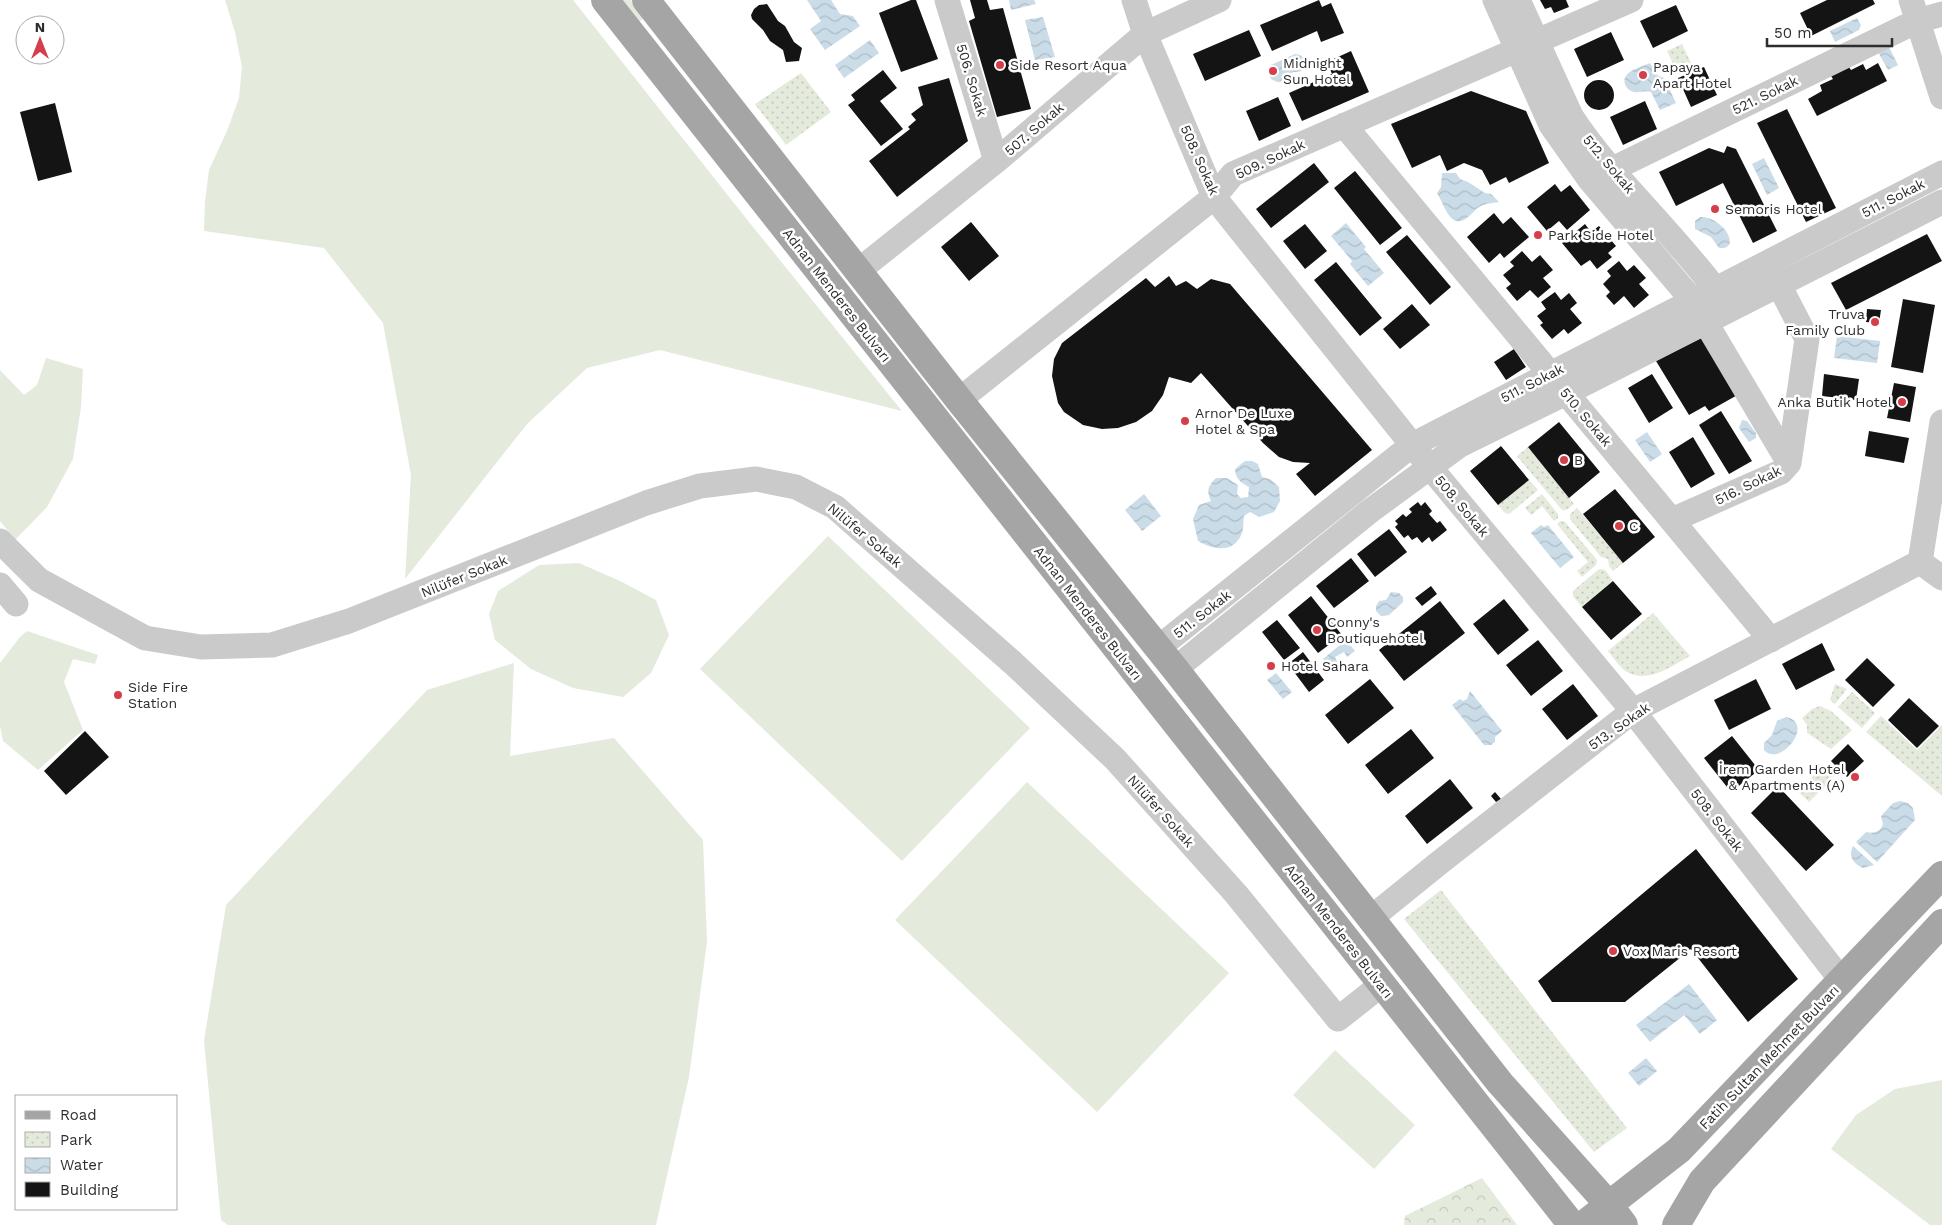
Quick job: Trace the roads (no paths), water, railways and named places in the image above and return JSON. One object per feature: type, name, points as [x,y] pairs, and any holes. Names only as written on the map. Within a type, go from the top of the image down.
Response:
[{"type":"main road","name":"Adnan Menderes Bulvarı","points":[[605,0],[1572,1225]]},
{"type":"main road","points":[[646,0],[858,272],[1166,658],[1500,1083],[1616,1215]]},
{"type":"main road","name":"Fatih Sultan Mehmet Bulvarı","points":[[1582,1225],[1616,1215],[1942,875]]},
{"type":"main road","points":[[1676,1225],[1702,1181],[1942,923]]},
{"type":"street","name":"506. Sokak","points":[[947,0],[996,161]]},
{"type":"street","name":"508. Sokak","points":[[1134,0],[1145,34],[1214,197],[1429,466],[1633,711],[1842,981]]},
{"type":"street","name":"507. Sokak","points":[[858,272],[996,161],[1145,34],[1219,0]]},
{"type":"street","name":"512. Sokak","points":[[1496,0],[1527,46]]},
{"type":"street","name":"512. Sokak","points":[[1518,0],[1527,46],[1551,125],[1601,175],[1699,311],[1789,463]]},
{"type":"street","name":"509. Sokak","points":[[959,400],[1214,197],[1233,174],[1631,0]]},
{"type":"street","name":"521. Sokak","points":[[1601,175],[1914,10],[1942,14]]},
{"type":"street","points":[[1914,10],[1942,97]]},
{"type":"street","name":"510. Sokak","points":[[1344,125],[1771,640]]},
{"type":"street","name":"511. Sokak","points":[[1166,658],[1460,445],[1566,393],[1699,311],[1715,289],[1942,173]]},
{"type":"street","name":"512. Sokak","points":[[1601,175],[1641,201],[1715,289],[1728,310]]},
{"type":"street","name":"511. Sokak","points":[[1166,658],[1412,445],[1549,373],[1699,311],[1728,310],[1942,202]]},
{"type":"street","name":"516. Sokak","points":[[1672,520],[1781,472],[1789,463],[1808,339],[1779,285]]},
{"type":"street","points":[[1941,436],[1920,562],[1942,578]]},
{"type":"street","name":"Nilüfer Sokak","points":[[0,541],[39,580],[145,638],[201,647],[272,645],[350,622],[646,503],[700,486],[756,480],[796,487],[835,507],[1013,663],[1115,759],[1236,894],[1338,1018],[1381,984]]},
{"type":"street","name":"513. Sokak","points":[[1371,918],[1633,711],[1920,562]]},
{"type":"street","points":[[0,585],[16,604]]},
{"type":"water","points":[[807,0],[831,0],[840,14],[853,16],[860,26],[825,50],[810,29],[821,21]]},
{"type":"water","points":[[1009,0],[1034,0],[1036,4],[1011,10]]},
{"type":"water","points":[[1043,17],[1055,57],[1035,60],[1025,20]]},
{"type":"water","points":[[1857,18],[1861,25],[1859,30],[1835,42],[1830,31]]},
{"type":"water","points":[[870,40],[879,53],[844,78],[835,65]]},
{"type":"water","points":[[1889,47],[1898,65],[1888,70],[1878,52]]},
{"type":"water","points":[[1298,54],[1305,60],[1305,68],[1288,74],[1278,82],[1271,79],[1268,71],[1271,65]]},
{"type":"water","points":[[1650,63],[1657,75],[1664,78],[1676,103],[1660,110],[1651,92],[1634,92],[1628,89],[1625,84],[1626,76],[1629,73]]},
{"type":"water","points":[[1764,158],[1779,188],[1767,195],[1752,164]]},
{"type":"water","points":[[1442,173],[1456,173],[1460,179],[1485,193],[1491,194],[1499,202],[1481,206],[1462,221],[1453,219],[1445,209],[1437,193],[1441,187]]},
{"type":"water","points":[[1700,217],[1708,218],[1722,227],[1730,239],[1726,247],[1719,248],[1711,237],[1695,229],[1695,221]]},
{"type":"water","points":[[1346,223],[1384,273],[1368,286],[1350,264],[1352,261],[1331,236]]},
{"type":"water","points":[[1837,336],[1880,341],[1877,363],[1834,358]]},
{"type":"water","points":[[1742,420],[1747,421],[1756,433],[1756,438],[1749,442],[1739,428]]},
{"type":"water","points":[[1647,432],[1662,454],[1650,462],[1635,440]]},
{"type":"water","points":[[1245,461],[1252,461],[1258,464],[1262,477],[1270,479],[1279,487],[1280,501],[1274,512],[1259,517],[1250,512],[1244,516],[1242,533],[1238,540],[1229,547],[1217,548],[1198,541],[1193,519],[1199,505],[1211,501],[1209,489],[1216,478],[1227,478],[1238,485],[1237,494],[1241,498],[1248,497],[1249,487],[1239,480],[1235,469]]},
{"type":"water","points":[[1144,494],[1161,516],[1142,531],[1125,510]]},
{"type":"water","points":[[1541,525],[1544,527],[1548,525],[1574,557],[1560,568],[1531,533]]},
{"type":"water","points":[[1391,592],[1399,593],[1403,597],[1403,602],[1389,615],[1381,616],[1376,611],[1376,606],[1379,601],[1386,600]]},
{"type":"water","points":[[1346,640],[1355,651],[1347,657],[1344,652],[1335,657],[1338,664],[1331,669],[1323,659]]},
{"type":"water","points":[[1276,673],[1292,692],[1283,699],[1267,680]]},
{"type":"water","points":[[1470,691],[1502,731],[1495,737],[1495,742],[1491,745],[1484,745],[1452,705],[1460,699],[1463,701],[1467,699]]},
{"type":"water","points":[[1786,717],[1794,721],[1797,727],[1796,735],[1786,749],[1771,754],[1764,750],[1764,743],[1772,735],[1777,721]]},
{"type":"water","points":[[1900,801],[1908,803],[1913,808],[1915,820],[1877,862],[1856,842],[1866,832],[1878,831],[1883,824],[1881,816],[1893,803]]},
{"type":"water","points":[[1853,846],[1874,865],[1863,868],[1857,864],[1851,856]]},
{"type":"water","points":[[1689,984],[1717,1020],[1700,1034],[1684,1015],[1650,1042],[1636,1025]]},
{"type":"water","points":[[1646,1058],[1657,1071],[1639,1086],[1628,1073]]},
{"type":"place","name":"Side Resort Aqua","points":[[1000,65]]},
{"type":"place","name":"Midnight Sun Hotel","points":[[1273,71]]},
{"type":"place","name":"Papaya Apart Hotel","points":[[1643,75]]},
{"type":"place","name":"Semoris Hotel","points":[[1715,209]]},
{"type":"place","name":"Park Side Hotel","points":[[1538,235]]},
{"type":"place","name":"Truva Family Club","points":[[1875,322]]},
{"type":"place","name":"Anka Butik Hotel","points":[[1902,402]]},
{"type":"place","name":"Arnor De Luxe Hotel & Spa","points":[[1185,421]]},
{"type":"place","name":"B","points":[[1564,460]]},
{"type":"place","name":"C","points":[[1619,526]]},
{"type":"place","name":"Conny's Boutiquehotel","points":[[1317,630]]},
{"type":"place","name":"Hotel Sahara","points":[[1271,666]]},
{"type":"place","name":"Side Fire Station","points":[[118,695]]},
{"type":"place","name":"İrem Garden Hotel & Apartments (A)","points":[[1855,777]]},
{"type":"place","name":"Vox Maris Resort","points":[[1613,951]]}]
